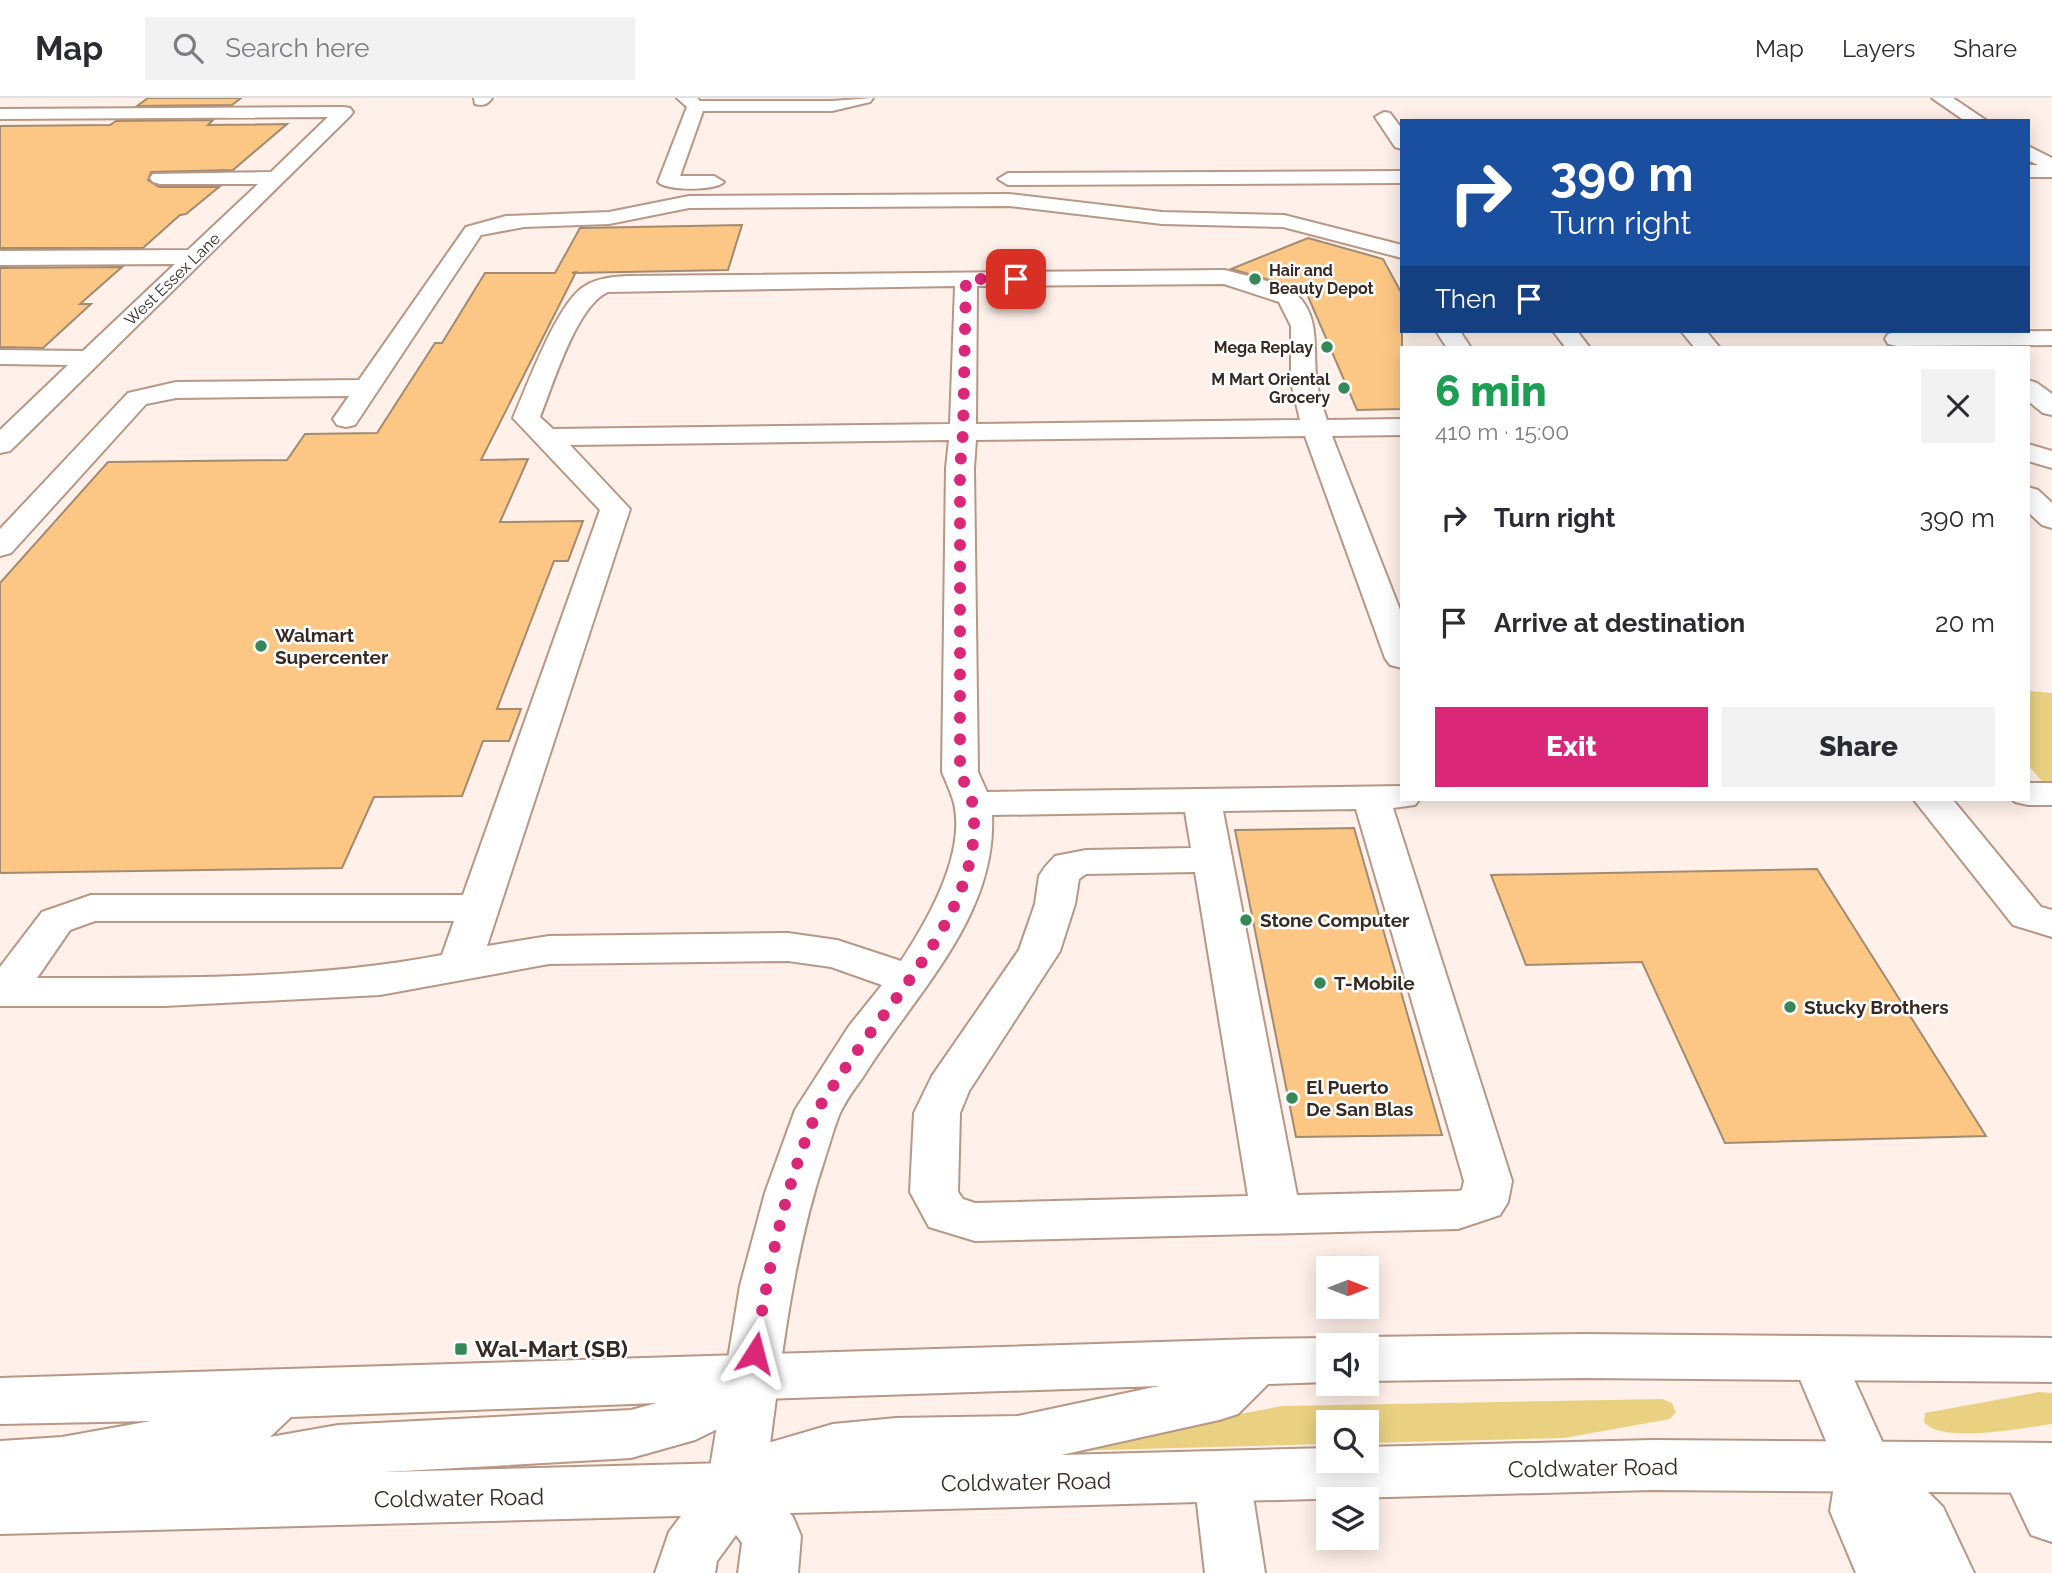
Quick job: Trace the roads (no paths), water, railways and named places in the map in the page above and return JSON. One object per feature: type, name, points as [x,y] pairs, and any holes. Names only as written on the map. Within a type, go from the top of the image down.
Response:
[{"type":"main road","points":[[738,181],[668,182],[691,102],[832,106],[864,98]]},
{"type":"main road","points":[[1941,98],[1975,119]]},
{"type":"main road","name":"West Essex Lane","points":[[0,114],[344,112],[0,446]]},
{"type":"main road","points":[[1384,117],[1400,140]]},
{"type":"main road","points":[[2030,153],[2052,168]]},
{"type":"main road","points":[[2030,171],[2052,168]]},
{"type":"main road","points":[[160,178],[276,177]]},
{"type":"main road","points":[[989,179],[1400,177]]},
{"type":"main road","points":[[346,419],[474,231],[503,222],[606,219],[663,204],[690,202],[980,198],[1162,218],[1284,221],[1400,251]]},
{"type":"main road","points":[[0,258],[195,257]]},
{"type":"main road","points":[[459,967],[615,509],[526,418],[571,320],[585,297],[595,289],[626,283],[1225,278],[1288,298],[1303,326],[1304,382],[1315,427],[1400,653]]},
{"type":"main road","points":[[768,1573],[772,1536],[735,1489],[772,1260],[789,1194],[818,1110],[865,1037],[910,979],[940,933],[965,878],[974,838],[973,804],[960,772],[960,468],[966,279]]},
{"type":"main road","points":[[1897,339],[2052,338]]},
{"type":"main road","points":[[0,357],[90,358]]},
{"type":"main road","points":[[0,547],[137,398],[176,390],[365,388]]},
{"type":"main road","points":[[2030,390],[2052,407]]},
{"type":"main road","points":[[2030,420],[2052,420]]},
{"type":"main road","points":[[544,437],[1400,427]]},
{"type":"main road","points":[[2030,453],[2052,460]]},
{"type":"main road","points":[[2030,498],[2052,519]]},
{"type":"main road","points":[[2030,794],[2052,794]]},
{"type":"main road","points":[[973,804],[1386,797],[1488,1181],[1483,1202],[1458,1210],[975,1222],[946,1214],[934,1192],[937,1113],[948,1088],[1039,951],[1055,904],[1059,876],[1069,866],[1086,862],[1213,860]]},
{"type":"main road","points":[[1202,799],[1276,1214]]},
{"type":"main road","points":[[1934,801],[2027,916],[2052,924]]},
{"type":"main road","points":[[2,992],[56,920],[91,908],[478,908]]},
{"type":"main road","points":[[2,992],[163,992],[380,981],[549,950],[788,947],[837,954],[910,979]]},
{"type":"main road","points":[[1379,1359],[1584,1356],[2052,1360]]},
{"type":"main road","points":[[1818,1358],[1865,1467],[1922,1526],[1944,1573]]},
{"type":"main road","points":[[0,1401],[276,1396],[900,1370],[1316,1360]]},
{"type":"main road","points":[[685,1573],[690,1551],[735,1489],[778,1464],[833,1449],[896,1443],[1018,1440],[1219,1397],[1256,1361]]},
{"type":"main road","points":[[109,1504],[153,1482],[338,1450],[631,1434],[675,1423],[713,1405],[751,1377]]},
{"type":"main road","points":[[0,1465],[62,1462],[241,1429],[276,1396]]},
{"type":"main road","name":"Coldwater Road","points":[[0,1508],[1651,1465],[1865,1467],[2046,1474]]},
{"type":"main road","points":[[1865,1467],[1859,1511],[1886,1573]]},
{"type":"main road","points":[[1222,1477],[1235,1573]]},
{"type":"place","name":"Hair and Beauty Depot","points":[[1255,279]]},
{"type":"place","name":"Mega Replay","points":[[1327,347]]},
{"type":"place","name":"M Mart Oriental Grocery","points":[[1344,388]]},
{"type":"place","name":"Walmart Supercenter","points":[[261,646]]},
{"type":"place","name":"Stone Computer","points":[[1246,920]]},
{"type":"place","name":"T-Mobile","points":[[1320,983]]},
{"type":"place","name":"Stucky Brothers","points":[[1790,1007]]},
{"type":"place","name":"El Puerto De San Blas","points":[[1292,1098]]},
{"type":"place","name":"Wal-Mart (SB)","points":[[461,1349]]}]
